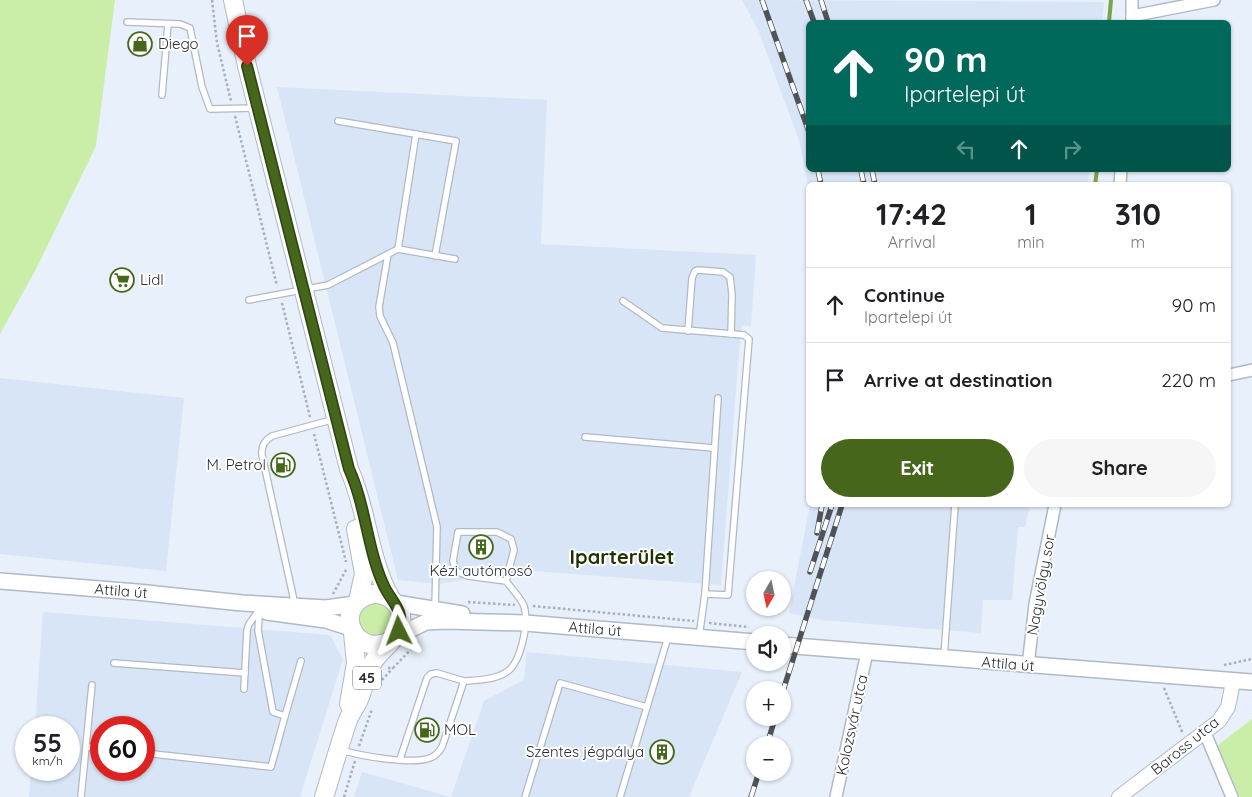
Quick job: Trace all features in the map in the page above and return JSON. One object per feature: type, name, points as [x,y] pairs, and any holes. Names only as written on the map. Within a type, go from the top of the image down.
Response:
[{"type":"main road","name":"45","points":[[233,0],[237,25],[303,289],[349,469],[356,485],[374,562],[393,601],[400,609],[402,624],[393,639],[371,665],[359,699],[348,718]]},
{"type":"main road","name":"45","points":[[324,797],[348,718],[356,663],[350,616],[357,602],[364,574],[349,488],[349,469]]},
{"type":"main road","name":"Attila út","points":[[0,581],[242,603],[260,607],[276,614],[326,620],[352,630]]},
{"type":"main road","points":[[357,602],[371,594],[378,594],[393,601]]},
{"type":"main road","name":"Attila út","points":[[393,601],[435,610],[525,623],[746,641]]},
{"type":"main road","name":"Attila út","points":[[260,607],[296,605],[326,608],[357,602]]},
{"type":"main road","name":"Attila út","points":[[393,639],[426,622],[525,623]]},
{"type":"main road","name":"45","points":[[352,630],[363,642],[370,645],[377,646],[393,639]]},
{"type":"main road","name":"Attila út","points":[[791,646],[1028,666],[1252,682]]},
{"type":"street","points":[[1132,0],[1132,20],[1214,0]]},
{"type":"street","points":[[1231,375],[1252,370]]},
{"type":"street","name":"Nagyvölgy sor","points":[[1028,666],[1035,604],[1056,507]]},
{"type":"street","name":"Kolozsvár utca","points":[[836,797],[867,652]]},
{"type":"street","name":"Baross utca","points":[[1119,797],[1205,733],[1224,714],[1230,700],[1233,682]]},
{"type":"street","points":[[1205,733],[1232,797]]},
{"type":"lane","points":[[127,22],[180,24],[190,28],[202,87],[210,109],[258,108]]},
{"type":"lane","points":[[162,96],[168,24]]},
{"type":"lane","points":[[338,121],[456,141],[435,256]]},
{"type":"lane","points":[[398,249],[416,134]]},
{"type":"lane","points":[[249,300],[328,285],[398,249],[455,259]]},
{"type":"lane","points":[[388,254],[379,307],[380,316],[393,343],[437,527],[435,610]]},
{"type":"lane","points":[[688,331],[692,278],[695,271],[698,270],[723,272],[730,277],[732,294],[731,334]]},
{"type":"lane","points":[[623,302],[657,327],[744,335],[749,339],[728,595],[704,594]]},
{"type":"lane","points":[[699,637],[704,594],[718,398]]},
{"type":"lane","points":[[296,605],[262,455],[262,447],[266,440],[272,436],[336,419]]},
{"type":"lane","points":[[585,437],[714,448]]},
{"type":"lane","points":[[944,659],[955,507]]},
{"type":"lane","points":[[400,759],[427,678],[431,674],[464,681],[488,680],[512,668],[518,659],[525,623],[524,606],[506,581],[468,576],[456,571],[453,561],[458,532],[462,530],[497,532],[511,539],[514,550],[506,581]]},
{"type":"lane","points":[[244,689],[248,624],[260,607]]},
{"type":"lane","points":[[260,607],[258,630],[273,712],[285,716]]},
{"type":"lane","points":[[620,797],[669,635]]},
{"type":"lane","points":[[155,754],[271,768],[301,661]]},
{"type":"lane","points":[[114,663],[245,673]]},
{"type":"lane","points":[[339,750],[356,755],[400,759],[424,759],[438,753],[464,681]]},
{"type":"lane","points":[[525,797],[560,683],[646,707]]},
{"type":"lane","points":[[81,797],[92,685]]},
{"type":"path","points":[[379,689],[382,680],[393,668]]},
{"type":"path","points":[[1160,676],[1168,702],[1188,746]]},
{"type":"path","points":[[344,797],[372,708]]},
{"type":"shaded area","points":[[742,0],[1104,2],[1102,20],[806,20],[806,172],[1089,172],[1088,182],[807,182],[799,140],[759,32]]},
{"type":"shaded area","points":[[277,87],[547,100],[541,244],[756,255],[751,326],[742,325],[721,585],[518,570],[440,584],[398,580]]},
{"type":"shaded area","points":[[0,378],[184,398],[166,571],[0,554]]},
{"type":"shaded area","points":[[810,507],[1030,507],[1025,527],[1018,527],[1012,600],[983,600],[981,633],[821,620],[791,613],[791,603]]},
{"type":"shaded area","points":[[43,612],[330,635],[343,659],[300,797],[29,797],[30,781],[80,781],[80,716],[36,716]]},
{"type":"shaded area","points":[[527,652],[742,672],[689,797],[451,797],[484,701],[524,680]]},
{"type":"shaded area","points":[[362,772],[451,797],[354,797]]},
{"type":"green space","points":[[0,0],[115,0],[96,146],[35,271],[0,334]]},
{"type":"green space","points":[[375,603],[387,608],[392,620],[387,632],[375,637],[363,632],[358,620],[363,608]]},
{"type":"green space","points":[[1252,719],[1252,797],[1240,797],[1217,746]]},
{"type":"waterway","points":[[1109,20],[1111,0]]},
{"type":"waterway","points":[[1095,182],[1097,172]]},
{"type":"railway","points":[[762,0],[806,124]]},
{"type":"railway","points":[[806,0],[813,20]]},
{"type":"railway","points":[[821,0],[827,20]]},
{"type":"railway","points":[[818,172],[820,182]]},
{"type":"railway","points":[[861,172],[863,182]]},
{"type":"railway","points":[[872,172],[874,182]]},
{"type":"railway","points":[[817,533],[822,507]]},
{"type":"railway","points":[[810,572],[831,507]]},
{"type":"railway","points":[[786,681],[841,507]]},
{"type":"railway","points":[[770,736],[773,726]]},
{"type":"railway","points":[[751,797],[756,781]]},
{"type":"place","name":"Diego","points":[[140,44]]},
{"type":"place","name":"Lidl","points":[[122,280]]},
{"type":"place","name":"M. Petrol","points":[[283,465]]},
{"type":"place","name":"Kézi autómosó","points":[[481,547]]},
{"type":"place","name":"MOL","points":[[427,730]]},
{"type":"place","name":"Szentes jégpálya","points":[[662,752]]},
{"type":"district","name":"Iparterület","points":[[622,557]]},
{"type":"route","points":[[247,66],[349,469],[356,485],[374,562],[384,586],[391,599],[400,609],[402,616],[402,624],[399,631]]}]
